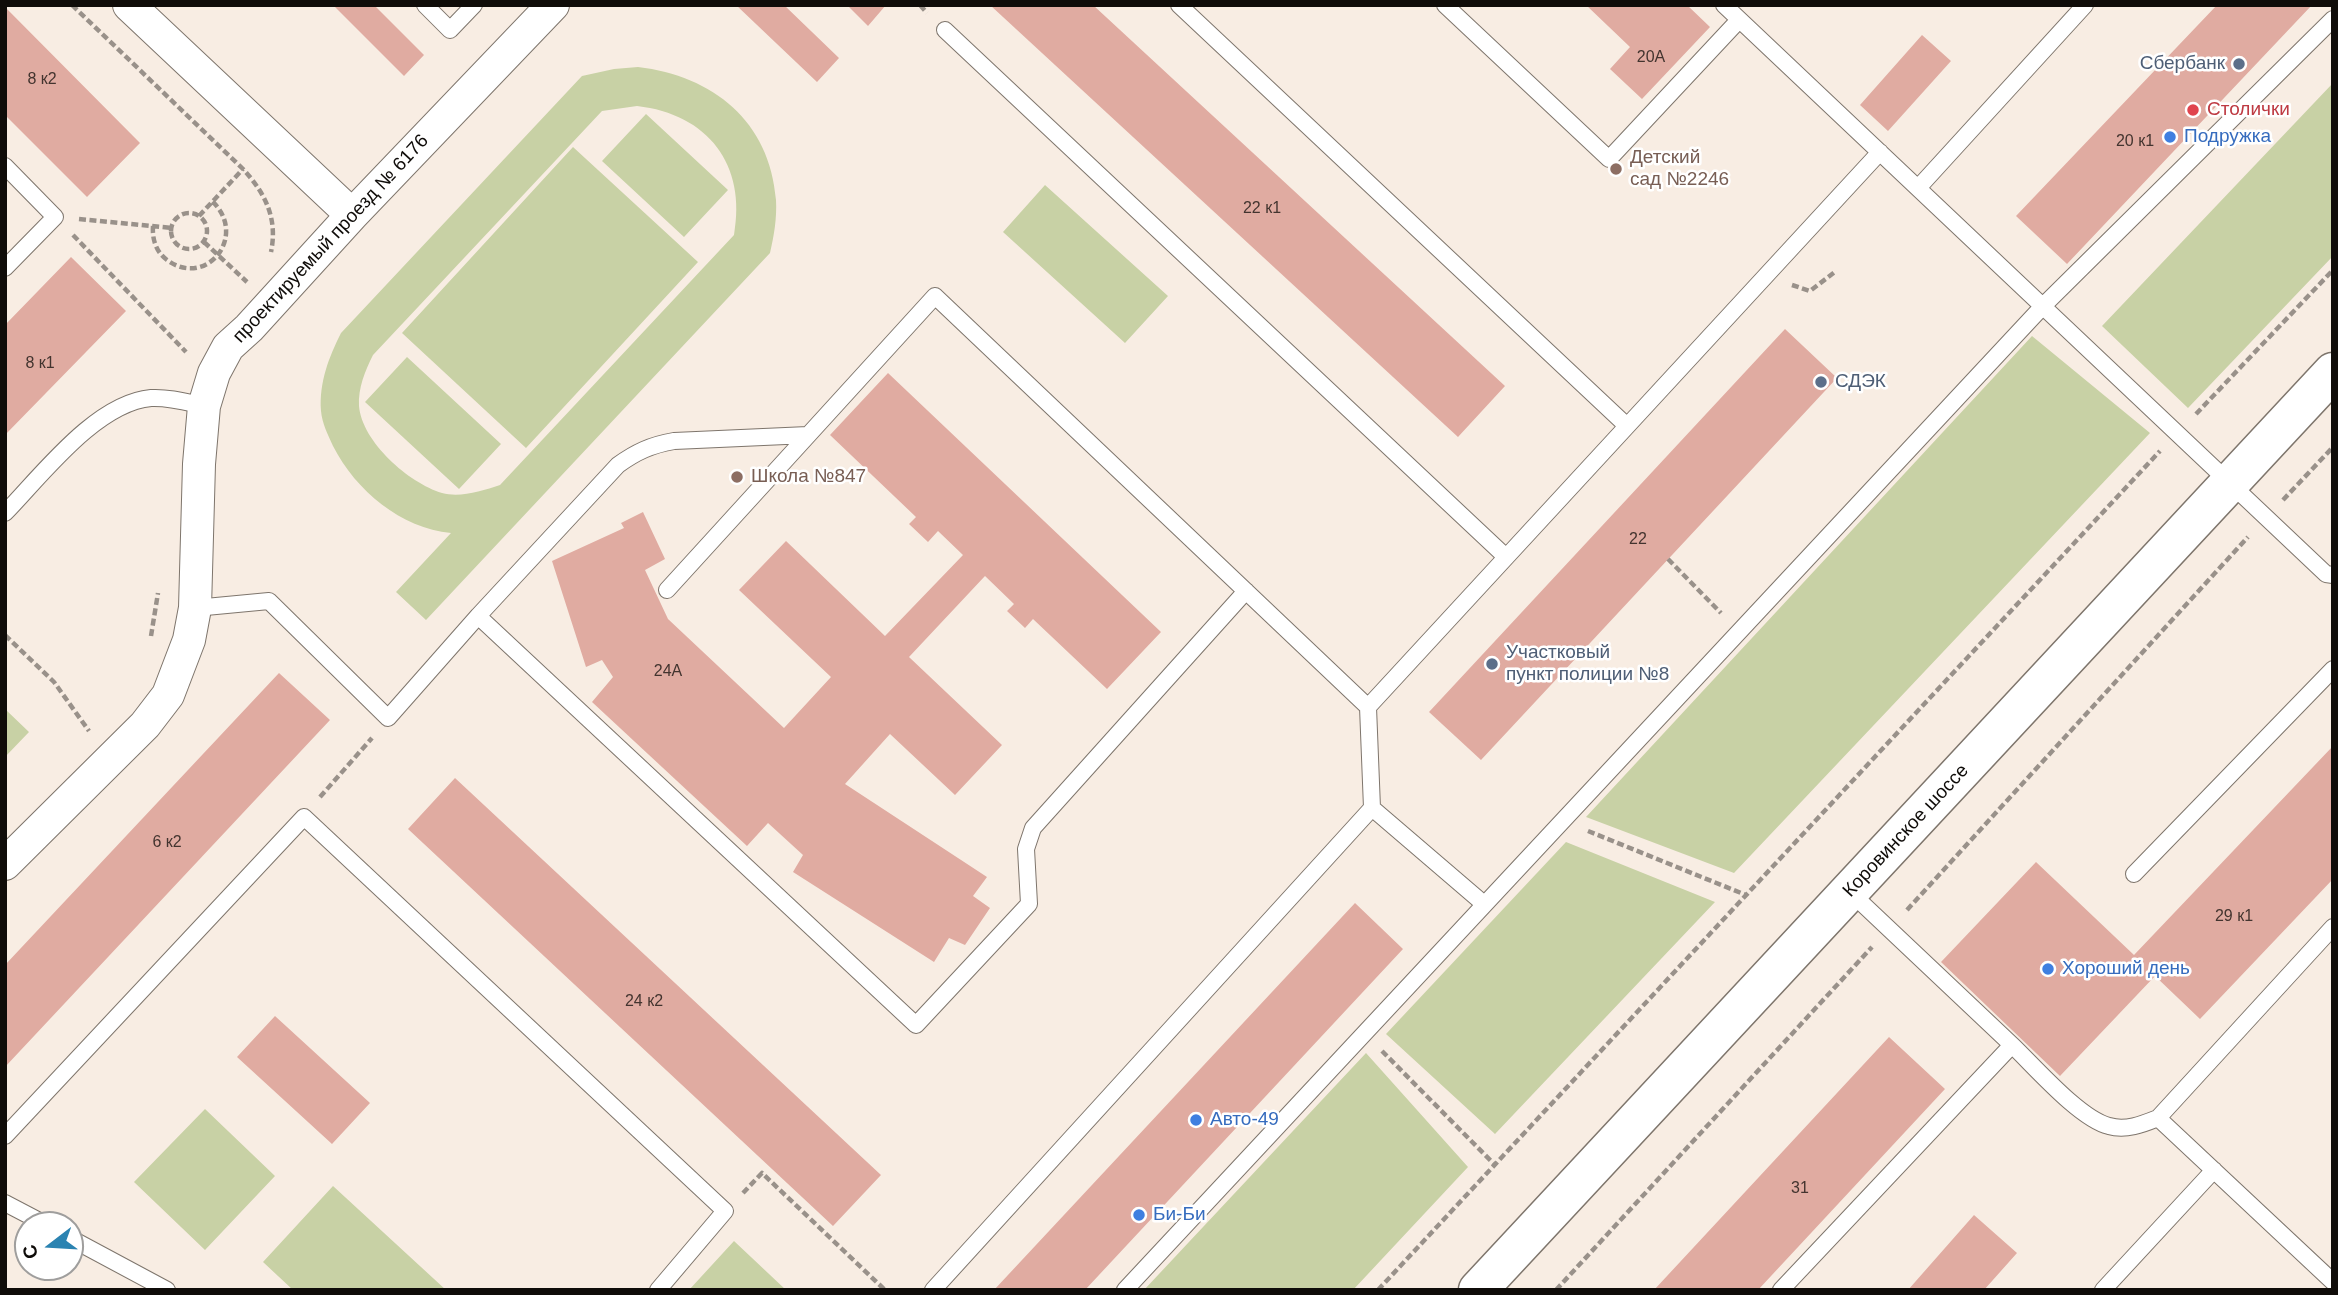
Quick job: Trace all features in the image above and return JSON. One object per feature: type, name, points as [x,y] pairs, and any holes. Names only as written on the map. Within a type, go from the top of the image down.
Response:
[{"type":"main road","name":"Коровинское шоссе","points":[[1478,1290],[2333,372]]},
{"type":"street","points":[[129,5],[352,215]]},
{"type":"street","name":"проектируемый проезд № 6176","points":[[5,864],[145,725],[168,695],[189,640],[195,608],[204,406],[214,373],[228,347],[249,328],[352,215],[553,5]]},
{"type":"lane","points":[[425,5],[450,30],[474,5]]},
{"type":"lane","points":[[1179,5],[1627,426]]},
{"type":"lane","points":[[1445,5],[1609,159],[1739,20]]},
{"type":"lane","points":[[1724,5],[2326,574],[2333,575]]},
{"type":"lane","points":[[1918,188],[2085,5]]},
{"type":"lane","points":[[1125,1290],[2043,306],[2333,19]]},
{"type":"lane","points":[[945,30],[1506,557]]},
{"type":"lane","points":[[1368,707],[1880,152]]},
{"type":"lane","points":[[5,166],[55,217],[5,268]]},
{"type":"lane","points":[[667,590],[935,296],[1368,707],[1373,808],[933,1290]]},
{"type":"lane","points":[[5,513],[88,427],[115,409],[149,398],[172,399],[204,406]]},
{"type":"lane","points":[[195,608],[269,601],[388,718],[478,615],[618,465],[635,453],[653,444],[674,441],[808,435]]},
{"type":"lane","points":[[478,615],[916,1025],[1029,904],[1026,849],[1033,828],[1246,591]]},
{"type":"lane","points":[[2134,874],[2333,669]]},
{"type":"lane","points":[[1373,808],[1485,904]]},
{"type":"lane","points":[[5,1136],[304,817],[726,1211],[658,1290]]},
{"type":"lane","points":[[1850,892],[2086,1115],[2110,1127],[2137,1126],[2158,1118],[2333,927]]},
{"type":"lane","points":[[1781,1290],[2012,1045]]},
{"type":"lane","points":[[2158,1118],[2333,1282]]},
{"type":"lane","points":[[2103,1290],[2214,1170]]},
{"type":"lane","points":[[84,1246],[167,1290]]},
{"type":"path","points":[[72,5],[243,169],[260,189],[272,218],[271,256]]},
{"type":"path","points":[[199,216],[243,169]]},
{"type":"path","points":[[153,226],[157,249],[165,259],[176,266],[195,268],[208,263],[218,255],[225,244],[227,232],[225,219],[212,201]]},
{"type":"path","points":[[190,213],[199,216],[208,228],[204,242],[192,249],[175,243],[172,228],[181,216],[190,213]]},
{"type":"path","points":[[55,217],[172,228]]},
{"type":"path","points":[[55,217],[187,354]]},
{"type":"path","points":[[204,242],[249,284]]},
{"type":"path","points":[[1378,1290],[2178,432],[2333,270]]},
{"type":"path","points":[[1764,277],[1811,291],[1836,271]]},
{"type":"path","points":[[241,293],[257,274]]},
{"type":"path","points":[[172,399],[177,378],[193,346]]},
{"type":"path","points":[[1668,559],[1739,631]]},
{"type":"path","points":[[150,639],[159,589]]},
{"type":"path","points":[[5,635],[54,682],[89,732],[99,722]]},
{"type":"path","points":[[304,817],[388,718]]},
{"type":"path","points":[[1562,821],[1746,895]]},
{"type":"path","points":[[1364,1033],[1495,1165]]},
{"type":"path","points":[[726,1211],[762,1174],[885,1290]]},
{"type":"green space","points":[[638,67],[665,72],[690,80],[733,107],[762,147],[771,172],[776,213],[770,253],[426,620],[396,592],[451,533],[415,524],[398,515],[367,492],[354,478],[333,446],[322,415],[323,380],[329,361],[341,333],[582,76]],"holes":[[[637,106],[662,111],[684,120],[702,132],[717,147],[728,166],[734,186],[734,235],[500,485],[456,495],[429,488],[402,471],[378,447],[362,420],[360,393],[373,355],[602,111]]]},
{"type":"green space","points":[[2333,83],[2333,256],[2188,408],[2102,326]]},
{"type":"green space","points":[[646,114],[728,190],[684,237],[602,161]]},
{"type":"green space","points":[[573,147],[698,262],[526,448],[402,333]]},
{"type":"green space","points":[[1045,185],[1168,296],[1125,343],[1003,232]]},
{"type":"green space","points":[[2032,336],[2150,433],[1734,873],[1586,817]]},
{"type":"green space","points":[[407,357],[501,444],[459,489],[365,402]]},
{"type":"green space","points":[[5,709],[29,732],[5,757]]},
{"type":"green space","points":[[1566,842],[1715,902],[1495,1134],[1386,1034]]},
{"type":"green space","points":[[1366,1053],[1468,1167],[1353,1290],[1144,1290]]},
{"type":"green space","points":[[205,1109],[275,1176],[205,1250],[134,1182]]},
{"type":"green space","points":[[333,1186],[446,1290],[293,1290],[263,1262]]},
{"type":"green space","points":[[734,1241],[786,1290],[689,1290]]},
{"type":"building","points":[[333,5],[374,5],[424,55],[404,76]]},
{"type":"building","points":[[736,5],[784,5],[839,58],[817,82]]},
{"type":"building","points":[[847,5],[886,5],[868,26]]},
{"type":"building","points":[[990,5],[1093,5],[1505,386],[1458,437]]},
{"type":"building","points":[[1586,5],[1687,5],[1710,27],[1642,99],[1610,69],[1630,47]]},
{"type":"building","points":[[2217,5],[2312,5],[2067,264],[2016,216]]},
{"type":"building","points":[[5,7],[140,143],[87,197],[5,115]]},
{"type":"building","points":[[1922,35],[1951,61],[1888,131],[1860,105]]},
{"type":"building","points":[[71,257],[126,311],[5,435],[5,325]]},
{"type":"building","points":[[1785,329],[1837,378],[1481,760],[1429,712]]},
{"type":"building","points":[[888,373],[1161,632],[1107,689],[1033,619],[1025,628],[1007,611],[1014,604],[985,576],[909,657],[1002,745],[955,795],[890,734],[845,784],[987,877],[973,896],[990,908],[965,945],[949,938],[934,962],[793,872],[803,855],[768,823],[747,846],[592,702],[613,677],[602,660],[586,667],[552,561],[624,528],[621,523],[643,512],[665,559],[645,570],[668,619],[784,728],[831,677],[739,590],[786,541],[885,636],[963,555],[938,531],[928,542],[909,524],[916,517],[830,435]]},
{"type":"building","points":[[279,673],[330,720],[5,1067],[5,965]]},
{"type":"building","points":[[2333,746],[2333,879],[2200,1019],[2155,976],[2060,1076],[1941,962],[2036,862],[2134,955]]},
{"type":"building","points":[[455,778],[881,1175],[833,1226],[408,829]]},
{"type":"building","points":[[1355,903],[1403,949],[1085,1290],[994,1290]]},
{"type":"building","points":[[275,1016],[370,1103],[332,1144],[237,1057]]},
{"type":"building","points":[[1889,1037],[1945,1089],[1758,1290],[1654,1290]]},
{"type":"building","points":[[1974,1215],[2017,1253],[1984,1290],[1908,1290]]},
{"type":"place","name":"Сбербанк","points":[[2239,64]]},
{"type":"place","name":"Столички","points":[[2193,110]]},
{"type":"place","name":"Подружка","points":[[2170,137]]},
{"type":"place","name":"Детский сад №2246","points":[[1616,169]]},
{"type":"place","name":"СДЭК","points":[[1821,382]]},
{"type":"place","name":"Школа №847","points":[[737,477]]},
{"type":"place","name":"Участковый пункт полиции №8","points":[[1492,664]]},
{"type":"place","name":"Хороший день","points":[[2048,969]]},
{"type":"place","name":"Авто-49","points":[[1196,1120]]},
{"type":"place","name":"Би-Би","points":[[1139,1215]]}]
